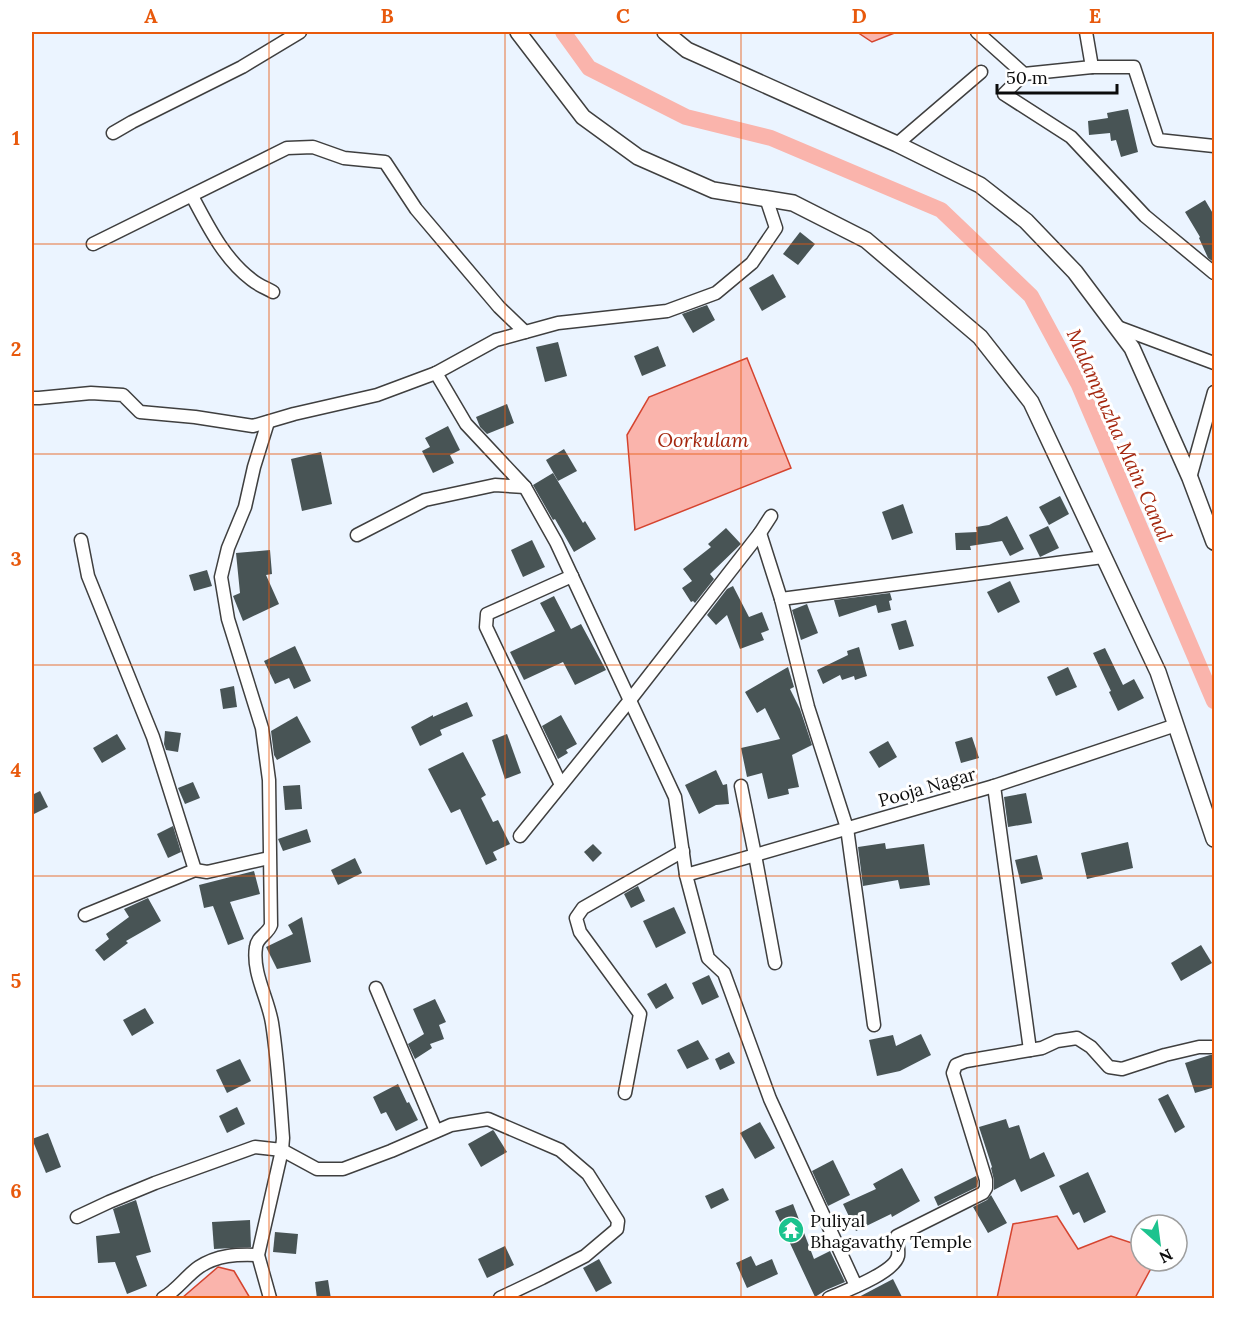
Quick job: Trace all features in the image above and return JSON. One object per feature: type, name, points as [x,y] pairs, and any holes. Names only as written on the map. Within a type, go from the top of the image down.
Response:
[{"type":"street","points":[[113,133],[242,67],[300,32]]},
{"type":"street","points":[[518,32],[583,117],[638,157],[713,190],[793,203],[866,240],[980,337],[1031,402],[1158,672],[1215,839]]},
{"type":"street","points":[[665,32],[687,50],[897,144],[980,186],[1026,220],[1075,272],[1132,348],[1190,478],[1215,542]]},
{"type":"street","points":[[977,32],[1023,74]]},
{"type":"street","points":[[1086,32],[1092,67]]},
{"type":"street","points":[[1215,146],[1158,140],[1134,67],[1092,67],[1023,74],[1004,94],[1071,137],[1145,216],[1215,273]]},
{"type":"street","points":[[897,144],[981,72]]},
{"type":"street","points":[[93,244],[287,148],[313,147],[344,158],[385,162],[416,209],[499,307],[525,332]]},
{"type":"street","points":[[192,196],[211,234],[234,263],[253,282],[273,292]]},
{"type":"street","points":[[32,398],[91,393],[123,395],[140,412],[195,417],[253,426],[377,395],[436,374],[496,340],[558,323],[667,311],[716,293],[752,263],[776,228],[766,198]]},
{"type":"street","points":[[1115,326],[1215,363]]},
{"type":"street","points":[[436,374],[466,424],[525,487],[556,542],[675,796],[686,875],[708,958],[724,973],[770,1099],[856,1286]]},
{"type":"street","points":[[1190,478],[1215,392]]},
{"type":"street","points":[[268,422],[221,577],[228,619],[262,728],[269,780],[271,925],[269,931],[257,942],[255,956],[256,968],[272,1021],[284,1138],[258,1255],[270,1299]]},
{"type":"street","points":[[357,535],[425,500],[495,485],[525,487]]},
{"type":"street","points":[[520,836],[630,699],[771,516]]},
{"type":"street","points":[[760,532],[782,598],[808,707],[847,828],[874,1025]]},
{"type":"street","points":[[81,540],[88,576],[153,737],[195,870]]},
{"type":"street","points":[[782,598],[1103,557]]},
{"type":"street","points":[[561,785],[486,627],[486,620],[487,614],[572,576]]},
{"type":"street","name":"Pooja Nagar","points":[[686,875],[994,786],[1176,725]]},
{"type":"street","points":[[741,786],[775,963]]},
{"type":"street","points":[[994,786],[1030,1050]]},
{"type":"street","points":[[625,1093],[640,1014],[580,932],[576,918],[583,908],[683,851]]},
{"type":"street","points":[[85,915],[195,870],[207,872],[269,858]]},
{"type":"street","points":[[376,988],[436,1131]]},
{"type":"street","points":[[829,1299],[874,1278],[890,1267],[898,1257],[897,1236],[983,1193],[986,1188],[986,1180],[953,1073],[956,1065],[966,1061],[1042,1048],[1057,1041],[1077,1038],[1091,1047],[1109,1067],[1122,1069],[1165,1055],[1199,1047],[1215,1047]]},
{"type":"street","points":[[77,1217],[155,1183],[255,1147],[282,1150],[317,1169],[342,1169],[451,1125],[488,1119],[560,1150],[588,1174],[618,1221],[617,1229],[585,1256],[500,1299]]},
{"type":"street","points":[[163,1299],[199,1268],[213,1260],[236,1254],[258,1255]]},
{"type":"water","points":[[857,32],[897,32],[872,42]]},
{"type":"water","name":"Oorkulam","points":[[747,358],[791,468],[635,530],[627,435],[649,397]]},
{"type":"water","points":[[1057,1216],[1078,1249],[1111,1236],[1129,1242],[1129,1273],[1149,1273],[1135,1298],[997,1298],[1013,1224]]},
{"type":"water","points":[[218,1267],[234,1271],[250,1298],[182,1298]]},
{"type":"building","points":[[1128,109],[1138,152],[1121,157],[1116,140],[1111,141],[1110,133],[1089,135],[1088,121],[1108,118],[1107,113]]},
{"type":"building","points":[[1205,200],[1215,217],[1215,263],[1208,258],[1200,237],[1185,212]]},
{"type":"building","points":[[800,232],[815,244],[798,265],[783,254]]},
{"type":"building","points":[[773,274],[786,297],[762,311],[749,288]]},
{"type":"building","points":[[707,305],[715,320],[693,333],[682,314]]},
{"type":"building","points":[[558,342],[567,376],[545,382],[536,347]]},
{"type":"building","points":[[658,346],[666,366],[642,376],[634,356]]},
{"type":"building","points":[[507,404],[514,423],[487,434],[480,427],[476,417]]},
{"type":"building","points":[[448,426],[460,450],[450,455],[454,463],[433,473],[422,451],[430,447],[425,438]]},
{"type":"building","points":[[564,449],[577,471],[558,481],[546,460]]},
{"type":"building","points":[[321,452],[332,504],[302,511],[291,459]]},
{"type":"building","points":[[553,473],[583,523],[585,521],[596,539],[574,552],[533,485]]},
{"type":"building","points":[[1060,496],[1069,514],[1049,525],[1039,507]]},
{"type":"building","points":[[903,504],[913,533],[892,540],[882,512]]},
{"type":"building","points":[[1007,516],[1024,549],[1010,556],[1002,541],[970,546],[971,550],[956,550],[955,533],[977,532],[976,527],[989,525]]},
{"type":"building","points":[[1048,526],[1059,548],[1040,557],[1029,535]]},
{"type":"building","points":[[726,528],[741,544],[710,574],[714,579],[695,603],[691,602],[682,588],[692,581],[683,569],[711,547],[708,544]]},
{"type":"building","points":[[532,540],[545,567],[523,577],[511,550]]},
{"type":"building","points":[[270,550],[272,574],[266,575],[279,604],[243,621],[233,596],[240,593],[236,553]]},
{"type":"building","points":[[207,570],[212,586],[194,591],[189,575]]},
{"type":"building","points":[[1010,581],[1020,602],[998,613],[987,592]]},
{"type":"building","points":[[733,586],[749,617],[762,612],[769,630],[761,633],[764,640],[740,649],[727,615],[716,625],[707,615],[727,589]]},
{"type":"building","points":[[890,593],[891,610],[878,613],[876,605],[839,617],[834,600]]},
{"type":"building","points":[[554,596],[571,629],[581,624],[606,670],[575,685],[563,662],[524,680],[510,652],[555,631],[540,603]]},
{"type":"building","points":[[807,604],[818,633],[801,640],[792,610]]},
{"type":"building","points":[[906,620],[914,646],[899,650],[891,624]]},
{"type":"building","points":[[295,646],[311,681],[294,689],[289,678],[275,684],[264,661]]},
{"type":"building","points":[[859,647],[867,676],[855,680],[854,676],[842,680],[840,675],[823,684],[817,670],[848,655],[847,651]]},
{"type":"building","points":[[1105,648],[1123,685],[1134,679],[1144,698],[1118,711],[1093,653]]},
{"type":"building","points":[[788,667],[794,687],[790,689],[800,709],[812,745],[792,755],[799,787],[788,789],[789,794],[768,799],[762,773],[747,777],[741,748],[780,739],[765,708],[757,713],[745,692]]},
{"type":"building","points":[[1068,667],[1077,687],[1056,696],[1047,677]]},
{"type":"building","points":[[234,686],[237,707],[223,709],[220,689]]},
{"type":"building","points":[[467,702],[473,716],[440,730],[442,735],[420,746],[411,727],[433,715],[433,717]]},
{"type":"building","points":[[561,715],[577,744],[566,750],[568,753],[558,759],[542,726]]},
{"type":"building","points":[[297,716],[311,742],[277,760],[274,755],[271,731]]},
{"type":"building","points":[[165,731],[181,733],[178,752],[166,750]]},
{"type":"building","points":[[117,734],[126,749],[102,763],[93,748]]},
{"type":"building","points":[[507,734],[521,773],[505,779],[492,740]]},
{"type":"building","points":[[972,737],[979,758],[961,763],[955,742]]},
{"type":"building","points":[[888,741],[897,757],[879,768],[869,752]]},
{"type":"building","points":[[463,752],[486,795],[481,798],[493,822],[498,820],[510,844],[493,852],[497,860],[486,865],[460,809],[451,813],[428,769]]},
{"type":"building","points":[[716,770],[723,785],[727,784],[729,804],[716,805],[699,814],[685,785]]},
{"type":"building","points":[[193,782],[200,798],[185,804],[178,788]]},
{"type":"building","points":[[300,785],[302,809],[285,810],[283,786]]},
{"type":"building","points":[[40,791],[48,807],[32,815],[32,795]]},
{"type":"building","points":[[1026,793],[1032,823],[1008,827],[1004,797]]},
{"type":"building","points":[[173,826],[181,852],[168,858],[157,834]]},
{"type":"building","points":[[307,829],[311,842],[283,851],[278,839]]},
{"type":"building","points":[[1128,842],[1133,868],[1087,879],[1081,853]]},
{"type":"building","points":[[885,843],[886,849],[924,844],[930,885],[900,889],[898,880],[863,886],[858,847]]},
{"type":"building","points":[[593,844],[602,853],[593,862],[584,852]]},
{"type":"building","points":[[1037,855],[1043,879],[1021,884],[1015,860]]},
{"type":"building","points":[[355,858],[362,873],[338,885],[331,870]]},
{"type":"building","points":[[254,871],[260,894],[230,902],[244,939],[228,945],[213,906],[204,908],[199,885]]},
{"type":"building","points":[[638,886],[645,901],[631,908],[624,894]]},
{"type":"building","points":[[148,898],[161,921],[126,941],[128,943],[104,961],[95,950],[109,939],[106,934],[129,917],[124,909]]},
{"type":"building","points":[[674,907],[686,933],[656,948],[643,921]]},
{"type":"building","points":[[302,917],[311,962],[277,969],[266,947],[293,934],[288,925]]},
{"type":"building","points":[[1201,945],[1212,963],[1181,981],[1171,963]]},
{"type":"building","points":[[709,975],[719,997],[702,1005],[692,983]]},
{"type":"building","points":[[666,983],[674,998],[656,1009],[647,994]]},
{"type":"building","points":[[435,999],[446,1022],[439,1025],[444,1039],[430,1044],[432,1048],[415,1059],[408,1044],[424,1034],[413,1009]]},
{"type":"building","points":[[145,1008],[154,1023],[132,1036],[123,1020]]},
{"type":"building","points":[[921,1034],[931,1055],[900,1071],[877,1076],[869,1040],[893,1035],[896,1046]]},
{"type":"building","points":[[698,1040],[709,1059],[687,1069],[677,1050]]},
{"type":"building","points":[[729,1052],[735,1063],[720,1070],[715,1059]]},
{"type":"building","points":[[1215,1055],[1215,1087],[1195,1093],[1185,1063]]},
{"type":"building","points":[[240,1059],[251,1081],[227,1093],[216,1070]]},
{"type":"building","points":[[398,1084],[418,1120],[396,1131],[386,1112],[381,1114],[373,1097]]},
{"type":"building","points":[[1168,1094],[1185,1127],[1175,1133],[1158,1099]]},
{"type":"building","points":[[237,1107],[245,1124],[227,1133],[219,1116]]},
{"type":"building","points":[[1006,1119],[1009,1128],[1019,1125],[1030,1159],[1044,1152],[1055,1176],[1021,1192],[1015,1179],[994,1190],[992,1167],[979,1127]]},
{"type":"building","points":[[760,1122],[775,1148],[755,1159],[740,1133]]},
{"type":"building","points":[[493,1130],[507,1152],[481,1167],[468,1144]]},
{"type":"building","points":[[48,1133],[61,1167],[46,1173],[32,1139]]},
{"type":"building","points":[[833,1160],[850,1195],[828,1206],[812,1171]]},
{"type":"building","points":[[902,1168],[920,1201],[892,1217],[891,1214],[856,1231],[843,1204],[876,1189],[873,1184]]},
{"type":"building","points":[[1088,1172],[1106,1212],[1084,1223],[1079,1212],[1073,1215],[1059,1186]]},
{"type":"building","points":[[976,1176],[977,1187],[938,1206],[934,1197]]},
{"type":"building","points":[[723,1188],[729,1200],[711,1209],[705,1196]]},
{"type":"building","points":[[991,1195],[1007,1223],[988,1233],[973,1207],[987,1200]]},
{"type":"building","points":[[136,1200],[151,1252],[136,1256],[147,1286],[127,1294],[115,1262],[98,1263],[96,1236],[120,1233],[113,1209]]},
{"type":"building","points":[[793,1204],[814,1259],[830,1251],[845,1282],[815,1297],[775,1211]]},
{"type":"building","points":[[250,1220],[251,1247],[214,1249],[212,1222]]},
{"type":"building","points":[[275,1232],[298,1234],[296,1254],[273,1252]]},
{"type":"building","points":[[505,1246],[514,1265],[487,1278],[478,1259]]},
{"type":"building","points":[[751,1256],[756,1266],[772,1259],[778,1274],[747,1288],[736,1263]]},
{"type":"building","points":[[599,1259],[612,1283],[596,1292],[583,1268]]},
{"type":"building","points":[[893,1279],[903,1299],[855,1299]]},
{"type":"building","points":[[328,1280],[331,1299],[317,1299],[315,1282]]},
{"type":"waterway","name":"Malampuzha Main Canal","points":[[563,32],[589,68],[686,117],[771,138],[941,210],[1031,296],[1079,385],[1214,701]]},
{"type":"place","name":"Puliyal Bhagavathy Temple","points":[[791,1230]]}]
